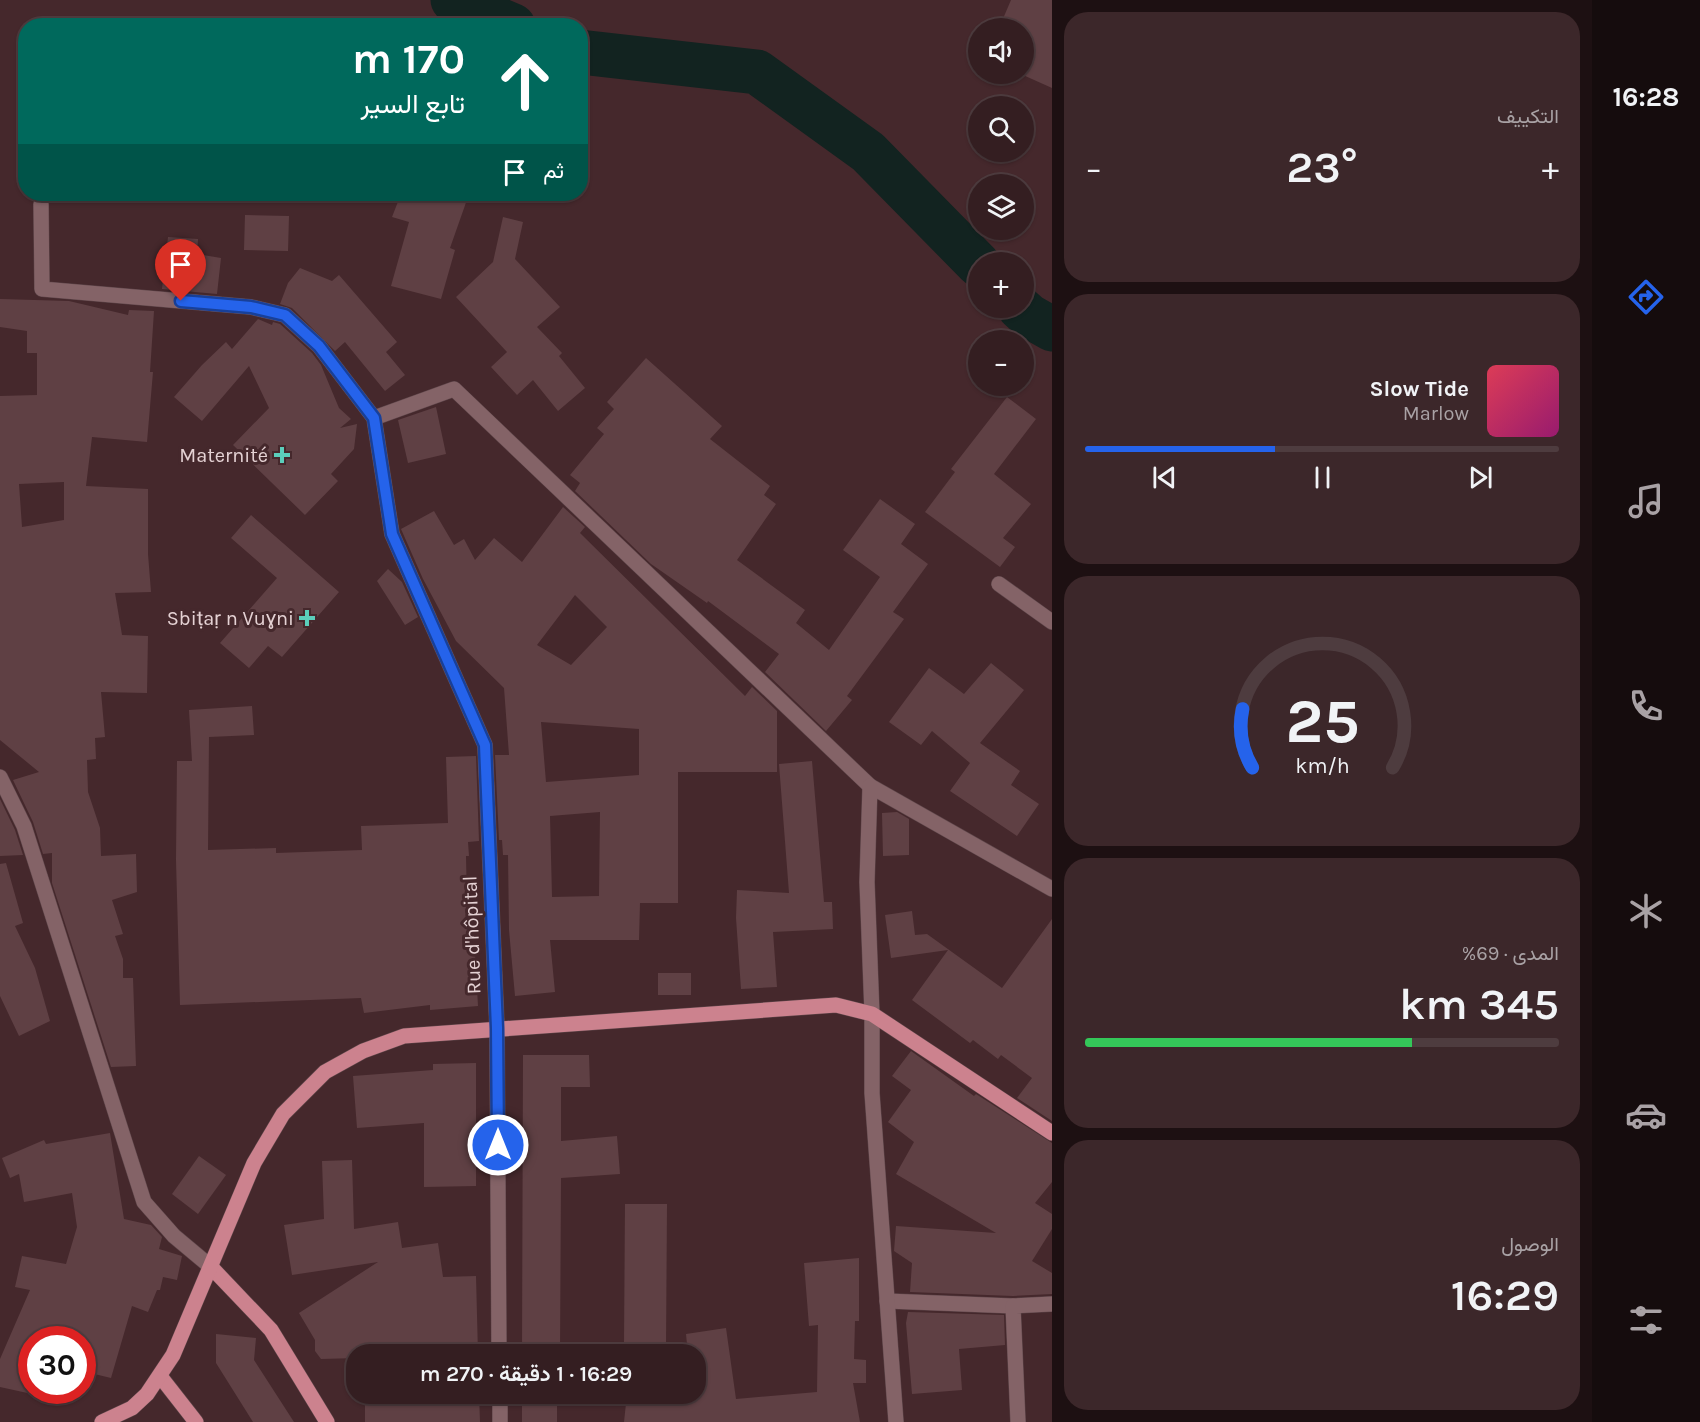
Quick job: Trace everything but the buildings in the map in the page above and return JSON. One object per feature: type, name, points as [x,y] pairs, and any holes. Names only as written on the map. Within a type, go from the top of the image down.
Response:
[{"type":"main road","points":[[102,1422],[132,1408],[160,1376],[185,1329],[254,1163],[283,1114],[325,1072],[363,1051],[404,1036],[836,1005],[872,1014],[1052,1133]]},
{"type":"main road","points":[[211,1267],[271,1330],[327,1422]]},
{"type":"main road","points":[[160,1376],[196,1422]]},
{"type":"street","points":[[41,204],[42,289],[251,307],[285,315],[319,346],[374,418],[454,389],[870,786],[1052,889]]},
{"type":"street","name":"Rue d'hôpital","points":[[374,418],[392,534],[485,745],[497,1028],[500,1344]]},
{"type":"street","points":[[999,584],[1052,622]]},
{"type":"street","points":[[0,777],[24,826],[144,1202],[174,1236],[211,1267]]},
{"type":"street","points":[[870,786],[867,882],[872,1014],[872,1093],[896,1422]]},
{"type":"street","points":[[887,1301],[1013,1306],[1052,1304]]},
{"type":"street","points":[[1013,1306],[1018,1422]]},
{"type":"street","points":[[500,1404],[500,1422]]},
{"type":"waterway","points":[[453,0],[495,18]]},
{"type":"waterway","points":[[588,53],[757,72],[868,152],[968,254]]},
{"type":"waterway","points":[[1033,318],[1052,329]]},
{"type":"place","name":"Maternité","points":[[282,455]]},
{"type":"place","name":"Sbiṭaṛ n Vuɣni","points":[[307,618]]},
{"type":"route","points":[[181,301],[251,307],[285,315],[319,346],[374,418],[392,534],[485,745],[497,1028],[498,1145]]}]
